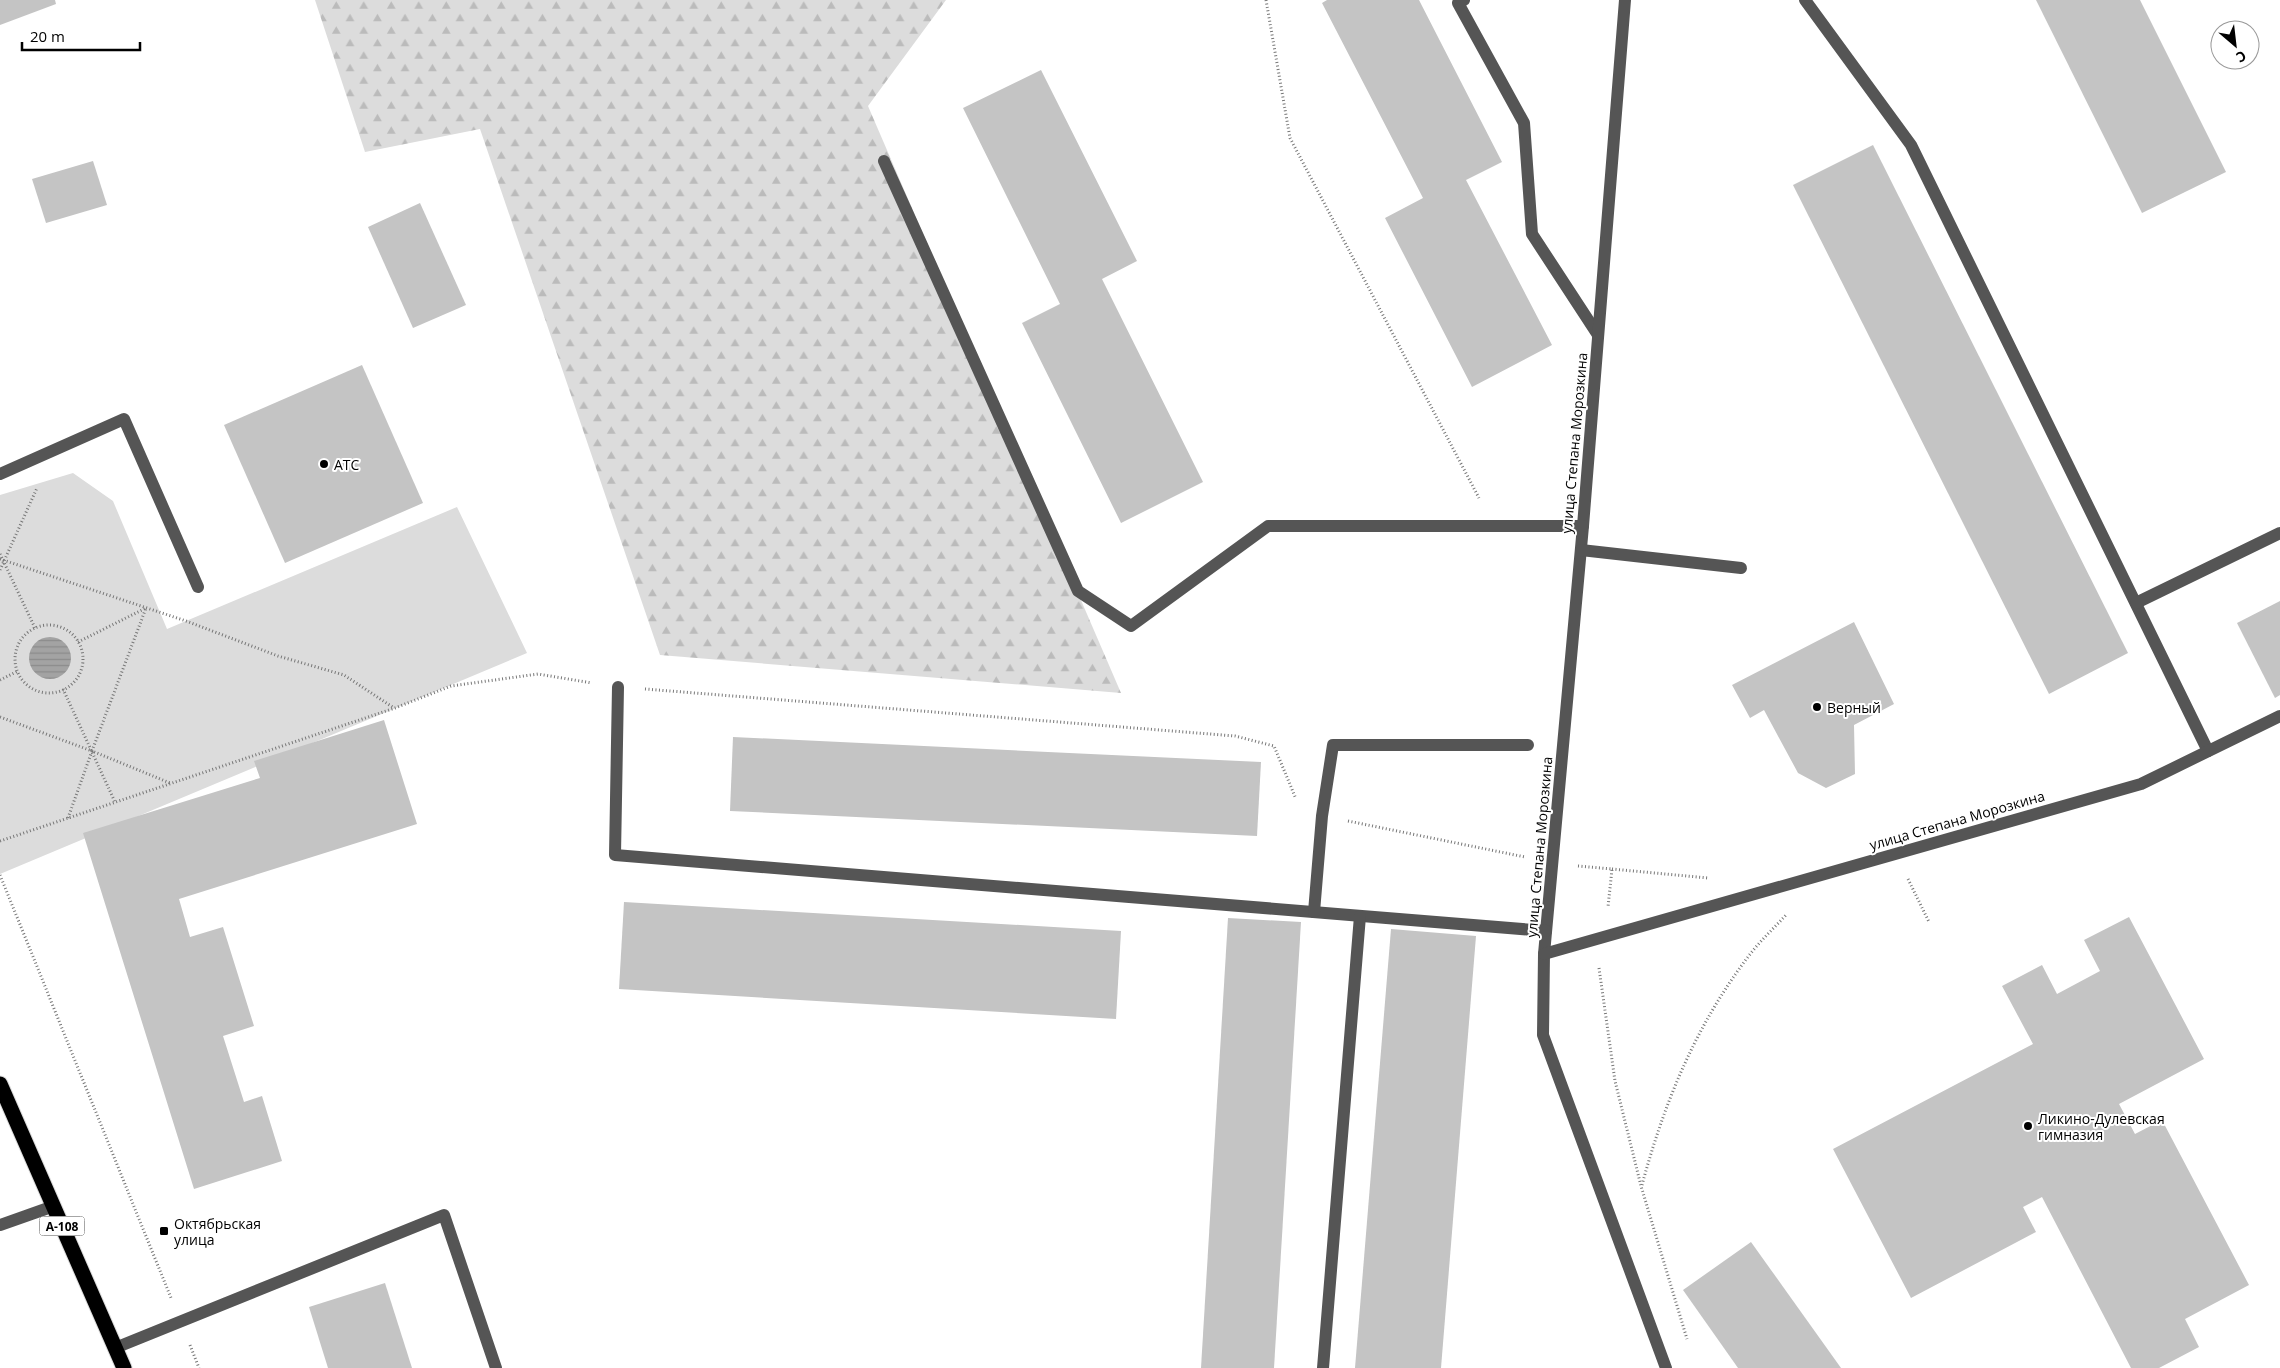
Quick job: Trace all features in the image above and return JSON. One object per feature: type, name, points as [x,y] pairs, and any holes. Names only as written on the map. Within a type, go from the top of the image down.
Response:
[{"type":"highway","name":"А-108","points":[[0,1084],[124,1368]]},
{"type":"street","points":[[1464,0],[1458,3],[1524,123],[1532,234],[1598,335]]},
{"type":"street","name":"улица Степана Морозкина","points":[[1626,0],[1581,550],[1544,954],[2141,784],[2280,716]]},
{"type":"street","points":[[1805,0],[1911,145],[2208,751]]},
{"type":"street","points":[[884,161],[1078,591],[1131,626],[1268,526],[1583,526]]},
{"type":"street","points":[[0,474],[124,420],[198,587]]},
{"type":"street","points":[[2136,603],[2280,533]]},
{"type":"street","points":[[1581,550],[1741,568]]},
{"type":"street","points":[[618,687],[615,855],[1546,931]]},
{"type":"street","points":[[1314,912],[1322,816],[1333,745],[1528,745]]},
{"type":"street","points":[[1323,1368],[1360,916]]},
{"type":"street","points":[[1544,954],[1542,1035],[1666,1368]]},
{"type":"street","points":[[0,1225],[54,1206]]},
{"type":"street","points":[[115,1348],[444,1215],[496,1368]]},
{"type":"path","points":[[1266,0],[1290,138],[1494,526]]},
{"type":"path","points":[[0,570],[2,560],[56,449]]},
{"type":"path","points":[[0,554],[35,628]]},
{"type":"path","points":[[2,560],[146,608],[278,656],[344,675],[395,708]]},
{"type":"path","points":[[78,642],[146,608]]},
{"type":"path","points":[[68,818],[146,608]]},
{"type":"path","points":[[50,625],[61,626],[71,632],[78,642],[82,651],[83,662],[80,672],[74,682],[63,689],[55,692],[44,692],[33,688],[24,681],[18,671],[15,661],[17,650],[21,640],[35,628],[50,625]]},
{"type":"path","points":[[0,680],[18,671]]},
{"type":"path","points":[[0,841],[395,708],[451,686],[538,674],[618,687],[1235,736],[1274,746],[1298,806],[1322,816],[1552,863],[1718,879]]},
{"type":"path","points":[[63,689],[115,802]]},
{"type":"path","points":[[0,717],[92,751],[171,784]]},
{"type":"path","points":[[1612,870],[1605,936],[1599,968],[1615,1081],[1641,1186],[1690,1349]]},
{"type":"path","points":[[1906,874],[1929,922]]},
{"type":"path","points":[[0,875],[198,1368]]},
{"type":"path","points":[[1641,1186],[1657,1129],[1683,1065],[1711,1013],[1752,953],[1791,910],[1782,912]]},
{"type":"path","points":[[1599,968],[1608,966]]},
{"type":"green space","points":[[315,0],[946,0],[868,106],[1121,693],[660,655],[480,129],[365,152]]},
{"type":"green space","points":[[73,473],[113,501],[167,629],[457,507],[527,653],[0,874],[0,495]]},
{"type":"shaded area","points":[[46,637],[54,637],[65,643],[71,658],[65,673],[54,679],[46,679],[35,673],[29,662],[29,654],[35,643]]},
{"type":"building","points":[[0,0],[55,0],[56,4],[0,25]]},
{"type":"building","points":[[1327,0],[1419,0],[1502,162],[1466,180],[1552,345],[1472,387],[1385,218],[1423,198],[1322,3]]},
{"type":"building","points":[[2036,0],[2140,0],[2226,172],[2142,213]]},
{"type":"building","points":[[1041,70],[1137,261],[1102,279],[1203,482],[1121,523],[1022,323],[1060,304],[963,108]]},
{"type":"building","points":[[1873,145],[2128,653],[2049,694],[1793,185]]},
{"type":"building","points":[[93,161],[107,205],[46,223],[32,179]]},
{"type":"building","points":[[420,203],[466,305],[413,328],[368,227]]},
{"type":"building","name":"АТС","points":[[362,365],[423,503],[285,563],[224,425]]},
{"type":"building","points":[[2280,601],[2280,695],[2275,698],[2237,623]]},
{"type":"building","name":"Верный","points":[[1854,622],[1894,704],[1854,725],[1855,774],[1826,788],[1798,773],[1764,710],[1750,718],[1732,685]]},
{"type":"building","points":[[384,720],[417,824],[179,899],[190,937],[223,927],[254,1026],[223,1036],[244,1102],[262,1096],[282,1161],[194,1189],[83,833],[260,778],[254,761]]},
{"type":"building","points":[[733,737],[1261,762],[1257,836],[730,811]]},
{"type":"building","points":[[624,902],[1121,931],[1116,1019],[619,989]]},
{"type":"building","points":[[2129,917],[2204,1059],[2119,1104],[2135,1134],[2162,1120],[2249,1285],[2185,1319],[2199,1347],[2159,1368],[2131,1368],[2042,1197],[2023,1207],[2036,1232],[1911,1298],[1833,1149],[2033,1044],[2002,986],[2042,965],[2057,994],[2100,971],[2084,940]]},
{"type":"building","points":[[1228,918],[1301,922],[1274,1368],[1201,1368]]},
{"type":"building","points":[[1391,929],[1476,936],[1441,1368],[1355,1368]]},
{"type":"building","points":[[1751,1242],[1841,1368],[1738,1368],[1683,1290]]},
{"type":"building","points":[[385,1283],[412,1368],[328,1368],[309,1307]]},
{"type":"place","name":"АТС","points":[[324,464]]},
{"type":"place","name":"Верный","points":[[1817,707]]},
{"type":"place","name":"Ликино-Дулевская гимназия","points":[[2028,1126]]},
{"type":"place","name":"Октябрьская улица","points":[[164,1231]]}]
